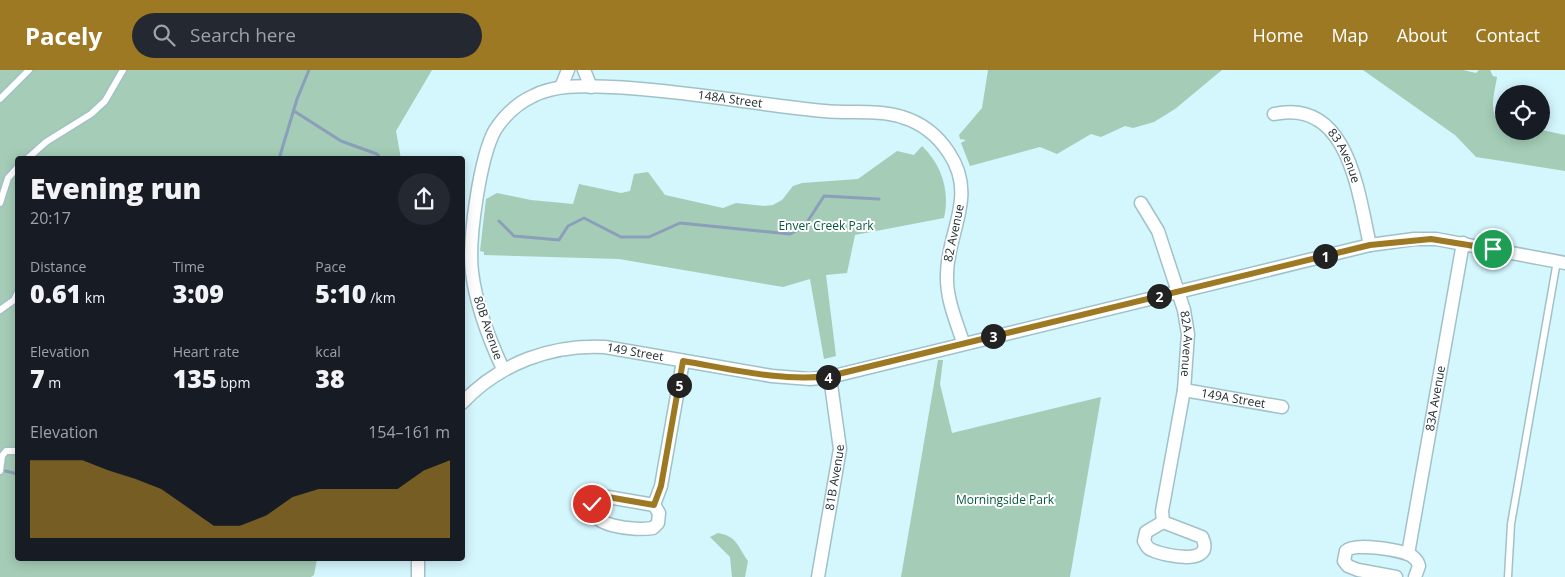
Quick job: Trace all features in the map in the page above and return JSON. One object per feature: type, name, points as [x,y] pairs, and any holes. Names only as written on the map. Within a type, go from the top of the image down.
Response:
[{"type":"street","points":[[561,87],[568,70]]},
{"type":"street","points":[[584,70],[591,87]]},
{"type":"street","name":"148A Street","points":[[503,119],[528,98],[561,87],[650,88],[829,112],[891,114],[906,118],[924,127],[937,137],[950,154]]},
{"type":"street","name":"83 Avenue","points":[[1274,114],[1294,111],[1306,113],[1321,122],[1336,137],[1351,168],[1370,245]]},
{"type":"street","name":"80B Avenue","points":[[465,400],[503,369],[477,298],[471,254],[486,156],[492,136],[503,119]]},
{"type":"street","name":"82 Avenue","points":[[950,154],[959,174],[961,206],[947,264],[947,285],[963,342]]},
{"type":"street","name":"82A Avenue","points":[[1141,204],[1158,231],[1179,292],[1188,334],[1184,390],[1164,501],[1163,522]]},
{"type":"street","name":"149 Street","points":[[503,369],[543,353],[578,347],[606,347],[772,376],[810,379],[830,376],[963,342],[1370,245],[1420,239],[1463,243],[1561,262]]},
{"type":"street","name":"83A Avenue","points":[[1408,554],[1463,243]]},
{"type":"street","points":[[654,505],[661,486],[683,361]]},
{"type":"street","name":"81B Avenue","points":[[818,577],[840,449],[830,376]]},
{"type":"street","name":"149A Street","points":[[1184,390],[1282,407]]},
{"type":"street","points":[[602,496],[654,505],[659,510],[659,521],[655,527],[648,529],[601,522],[594,518],[591,512],[593,502],[602,496]]},
{"type":"street","points":[[1396,577],[1350,567],[1344,561],[1346,551],[1350,547],[1357,546],[1408,554],[1416,559],[1419,566],[1419,572],[1415,577]]},
{"type":"street","points":[[418,561],[418,577]]},
{"type":"lane","points":[[0,99],[29,70]]},
{"type":"lane","points":[[30,156],[46,142],[91,114],[105,101],[124,70]]},
{"type":"lane","points":[[0,203],[8,178],[15,170]]},
{"type":"lane","points":[[1508,577],[1511,524],[1561,262]]},
{"type":"lane","points":[[0,310],[15,298]]},
{"type":"lane","points":[[0,471],[2,456],[6,450],[15,450]]},
{"type":"green space","points":[[0,70],[432,70],[396,131],[400,156],[15,156],[15,561],[317,561],[314,575],[311,577],[0,577]]},
{"type":"green space","points":[[988,70],[1222,70],[1175,109],[1154,122],[1133,128],[1125,126],[1101,137],[1091,134],[1057,154],[1040,147],[970,166],[961,143],[966,140],[960,139],[959,135],[982,108]]},
{"type":"green space","points":[[1363,70],[1463,70],[1476,73],[1479,70],[1490,70],[1493,76],[1497,77],[1493,103],[1495,140],[1550,140],[1550,132],[1565,135],[1565,171],[1476,157],[1455,135]]},
{"type":"green space","name":"Enver Creek Park","points":[[922,146],[935,161],[943,179],[946,198],[944,218],[855,235],[847,273],[826,275],[836,356],[824,359],[810,279],[783,287],[619,259],[484,255],[484,252],[480,251],[486,199],[497,193],[531,200],[573,204],[579,184],[621,193],[630,191],[634,174],[648,172],[665,195],[723,208],[736,203],[764,206],[773,205],[782,200],[793,186],[802,183],[858,179],[897,151],[914,155]]},
{"type":"green space","name":"Morningside Park","points":[[938,360],[943,360],[940,384],[952,433],[1101,397],[1070,577],[901,577]]},
{"type":"green space","points":[[718,533],[733,539],[748,561],[745,577],[732,577],[730,557],[710,537]]},
{"type":"waterway","points":[[280,156],[297,99],[309,70]]},
{"type":"waterway","points":[[294,111],[341,141],[379,156]]},
{"type":"waterway","points":[[499,221],[514,236],[559,240],[568,226],[584,218],[621,237],[649,237],[680,223],[790,234],[804,227],[824,196],[879,199]]},
{"type":"waterway","points":[[1,470],[15,473]]},
{"type":"route","points":[[592,504],[602,496],[654,505],[661,486],[683,361],[772,376],[810,379],[830,376],[942,349],[963,342],[1370,245],[1431,239],[1493,249]]}]
